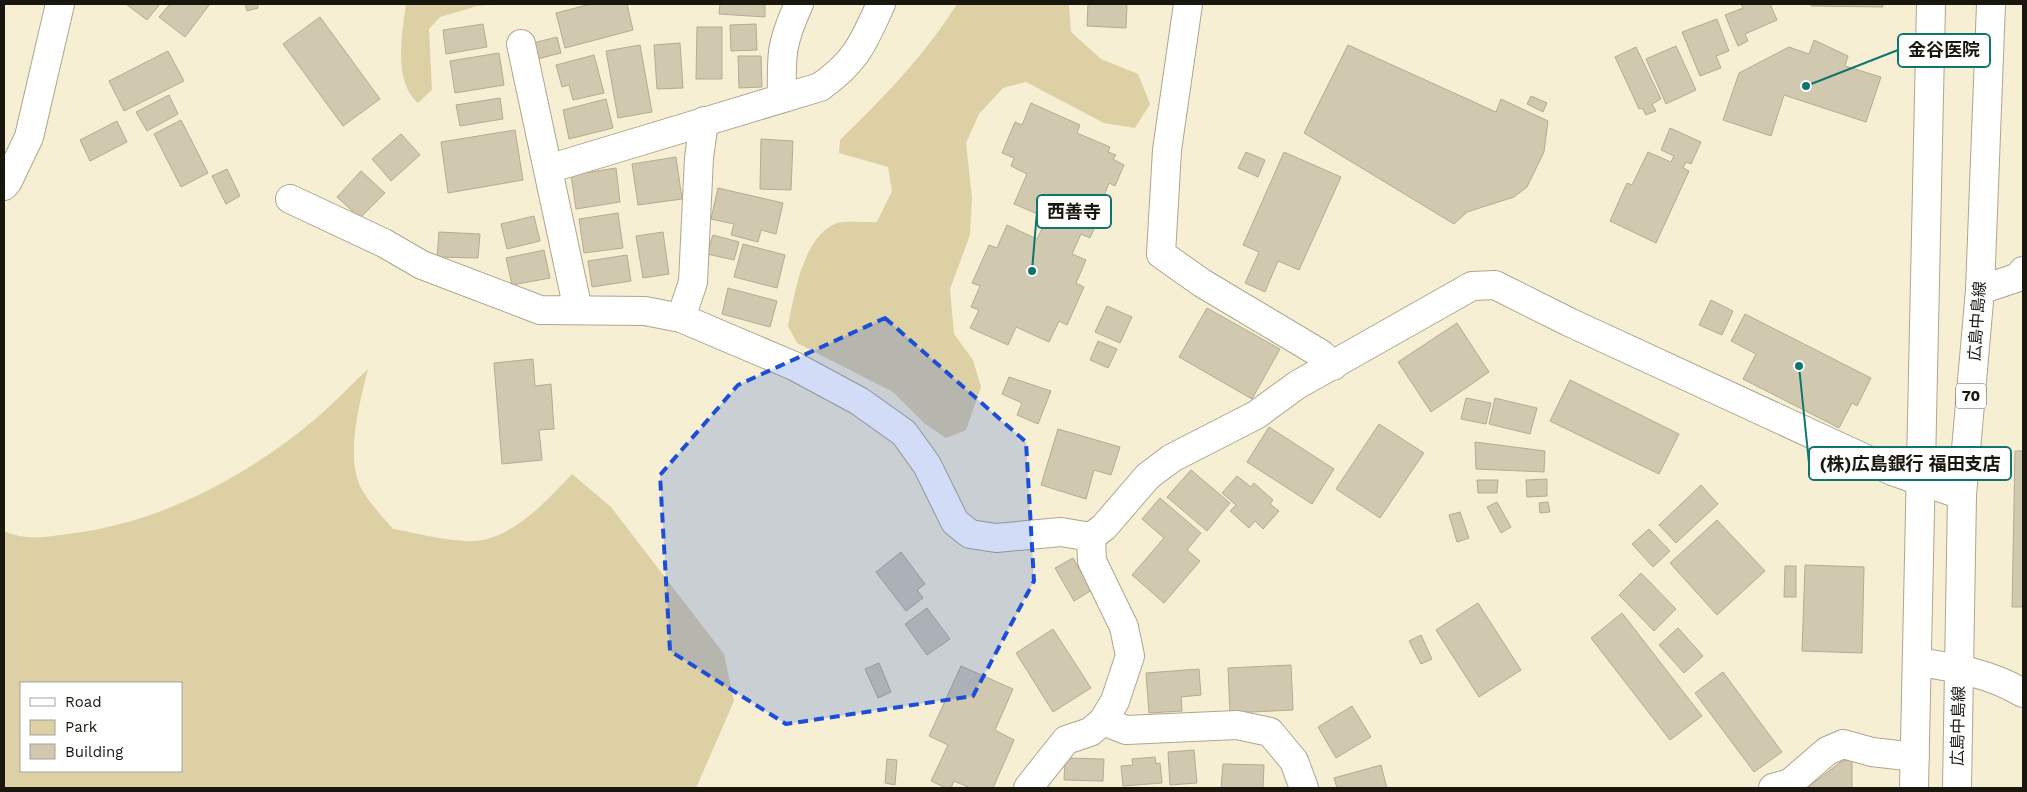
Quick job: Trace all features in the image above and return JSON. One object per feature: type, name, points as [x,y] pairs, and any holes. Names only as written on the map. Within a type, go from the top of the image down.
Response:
[{"type":"street","points":[[4,186],[28,137],[60,4]]},
{"type":"street","points":[[782,98],[781,55],[785,35],[799,4]]},
{"type":"street","points":[[548,169],[820,86],[838,75],[858,53],[881,4]]},
{"type":"street","points":[[1188,4],[1167,150],[1160,254],[1202,283],[1321,354],[1333,366]]},
{"type":"street","points":[[1914,788],[1931,4]]},
{"type":"street","name":"広島中島線","points":[[1956,788],[1962,495],[1980,290],[1991,4]]},
{"type":"street","points":[[522,44],[578,310]]},
{"type":"street","points":[[681,318],[692,282],[704,121]]},
{"type":"street","points":[[290,199],[384,243],[422,266],[500,297],[540,310],[645,311],[681,318],[794,366],[859,402],[904,433],[927,465],[955,522],[970,534],[996,538],[1061,532],[1091,537],[1104,527],[1148,476],[1172,458],[1256,415],[1298,385],[1472,286],[1495,285],[1578,326],[1921,483],[1962,495]]},
{"type":"street","points":[[1980,290],[2020,277],[2023,271]]},
{"type":"street","points":[[1028,788],[1066,740],[1090,732],[1102,721],[1115,701],[1130,656],[1124,627],[1092,562],[1091,537]]},
{"type":"street","points":[[1917,662],[1959,668],[2010,685],[2023,693]]},
{"type":"street","points":[[1102,721],[1126,730],[1237,725],[1270,732],[1294,761],[1304,788]]},
{"type":"street","points":[[1773,788],[1790,783],[1827,751],[1843,744],[1872,752],[1915,757]]},
{"type":"highlighted area","points":[[885,318],[1026,442],[1034,581],[973,696],[786,724],[670,651],[660,475],[738,385]]},
{"type":"green space","points":[[406,4],[502,4],[477,6],[440,17],[429,29],[432,90],[418,103],[410,94],[402,70],[401,43]]},
{"type":"green space","points":[[957,4],[1069,4],[1071,32],[1101,59],[1138,74],[1150,104],[1135,128],[1104,123],[1026,82],[1003,88],[979,114],[966,143],[972,198],[970,235],[950,289],[954,334],[973,360],[981,387],[966,430],[946,438],[925,424],[893,392],[797,343],[788,326],[797,284],[815,241],[824,231],[835,224],[844,222],[877,222],[892,191],[888,167],[839,153],[840,140],[917,58],[945,23]]},
{"type":"green space","points":[[368,369],[355,432],[355,465],[358,480],[364,493],[393,529],[465,541],[481,540],[496,536],[511,529],[538,509],[572,474],[611,507],[724,654],[734,701],[696,788],[4,788],[4,531],[21,536],[48,537],[108,527],[171,507],[201,494],[259,461],[287,442],[334,402]]},
{"type":"building","points":[[126,4],[160,4],[147,20]]},
{"type":"building","points":[[170,4],[210,4],[185,37],[159,17]]},
{"type":"building","points":[[245,4],[257,4],[258,8],[247,11]]},
{"type":"building","points":[[591,4],[627,4],[633,30],[565,48],[556,13]]},
{"type":"building","points":[[720,4],[765,4],[765,17],[719,14]]},
{"type":"building","points":[[1088,4],[1127,4],[1126,28],[1087,26]]},
{"type":"building","points":[[1741,4],[1770,4],[1777,20],[1745,34],[1748,41],[1738,46],[1725,15],[1743,8]]},
{"type":"building","points":[[1811,4],[1883,4],[1883,7],[1811,6]]},
{"type":"building","points":[[320,17],[380,99],[343,126],[283,44]]},
{"type":"building","points":[[1717,19],[1729,51],[1716,56],[1721,68],[1700,76],[1682,32]]},
{"type":"building","points":[[483,24],[487,47],[446,54],[443,30]]},
{"type":"building","points":[[756,24],[757,50],[731,51],[730,25]]},
{"type":"building","points":[[697,27],[722,27],[722,79],[696,79]]},
{"type":"building","points":[[557,37],[561,53],[537,59],[533,43]]},
{"type":"building","points":[[1814,40],[1848,56],[1845,66],[1881,77],[1866,122],[1784,95],[1771,136],[1723,120],[1739,73],[1789,47],[1809,54]]},
{"type":"building","points":[[680,43],[683,88],[657,89],[654,45]]},
{"type":"building","points":[[640,45],[652,112],[618,118],[606,51]]},
{"type":"building","points":[[1348,45],[1496,112],[1501,99],[1548,121],[1544,152],[1527,187],[1514,197],[1467,212],[1454,224],[1304,133]]},
{"type":"building","points":[[1676,46],[1696,90],[1666,104],[1646,59]]},
{"type":"building","points":[[1636,47],[1661,99],[1652,104],[1656,111],[1646,115],[1642,108],[1639,109],[1615,57]]},
{"type":"building","points":[[168,51],[184,81],[124,111],[109,81]]},
{"type":"building","points":[[499,53],[504,85],[455,93],[450,61]]},
{"type":"building","points":[[594,55],[604,93],[573,100],[569,85],[562,87],[556,65]]},
{"type":"building","points":[[738,56],[761,56],[762,87],[739,88]]},
{"type":"building","points":[[169,95],[178,114],[147,131],[136,112]]},
{"type":"building","points":[[1531,96],[1547,103],[1543,112],[1527,104]]},
{"type":"building","points":[[500,98],[503,119],[460,126],[456,105]]},
{"type":"building","points":[[606,99],[613,128],[569,139],[563,110]]},
{"type":"building","points":[[1031,103],[1080,125],[1077,133],[1110,147],[1108,152],[1116,155],[1113,159],[1124,165],[1115,186],[1109,183],[1104,196],[1108,198],[1090,238],[1081,234],[1072,254],[1086,260],[1076,283],[1084,287],[1067,325],[1059,321],[1049,342],[1016,327],[1008,345],[970,328],[979,310],[971,307],[980,286],[972,283],[989,245],[997,248],[1007,225],[1037,239],[1047,218],[1014,204],[1027,174],[1011,166],[1014,158],[1002,153],[1015,122],[1022,125]]},
{"type":"building","points":[[181,120],[208,173],[181,187],[154,134]]},
{"type":"building","points":[[117,121],[127,142],[90,161],[80,140]]},
{"type":"building","points":[[1670,128],[1701,142],[1691,164],[1686,162],[1683,168],[1689,171],[1656,243],[1610,221],[1627,183],[1632,185],[1648,152],[1671,162],[1674,156],[1661,150]]},
{"type":"building","points":[[515,130],[523,180],[448,193],[441,142]]},
{"type":"building","points":[[401,134],[420,155],[391,181],[372,159]]},
{"type":"building","points":[[761,139],[793,141],[791,190],[760,189]]},
{"type":"building","points":[[1246,152],[1265,160],[1258,177],[1238,168]]},
{"type":"building","points":[[1284,152],[1341,177],[1299,270],[1278,261],[1265,292],[1245,283],[1259,252],[1243,245]]},
{"type":"building","points":[[676,157],[682,199],[638,205],[632,164]]},
{"type":"building","points":[[616,168],[620,202],[576,209],[571,175]]},
{"type":"building","points":[[227,169],[240,196],[226,204],[212,176]]},
{"type":"building","points":[[361,171],[385,193],[360,218],[337,197]]},
{"type":"building","points":[[718,188],[783,203],[776,234],[761,230],[758,242],[731,235],[734,224],[711,219]]},
{"type":"building","points":[[618,213],[623,248],[584,253],[579,219]]},
{"type":"building","points":[[534,216],[540,241],[507,249],[501,224]]},
{"type":"building","points":[[439,232],[480,234],[478,258],[437,257]]},
{"type":"building","points":[[663,232],[669,274],[643,278],[636,236]]},
{"type":"building","points":[[713,235],[739,242],[734,260],[707,254]]},
{"type":"building","points":[[743,244],[785,255],[777,288],[734,277]]},
{"type":"building","points":[[544,250],[550,278],[512,285],[506,258]]},
{"type":"building","points":[[627,255],[631,281],[592,287],[588,261]]},
{"type":"building","points":[[728,288],[777,301],[770,327],[722,314]]},
{"type":"building","points":[[1711,300],[1733,311],[1722,335],[1699,325]]},
{"type":"building","points":[[1107,306],[1132,317],[1120,343],[1095,332]]},
{"type":"building","points":[[1207,308],[1280,349],[1252,399],[1179,357]]},
{"type":"building","points":[[1745,314],[1871,378],[1857,406],[1852,403],[1839,428],[1743,379],[1756,354],[1731,341]]},
{"type":"building","points":[[1457,323],[1489,372],[1431,412],[1398,362]]},
{"type":"building","points":[[1098,341],[1117,349],[1108,368],[1090,360]]},
{"type":"building","points":[[533,359],[535,386],[551,384],[554,429],[539,430],[542,460],[502,464],[494,363]]},
{"type":"building","points":[[1009,377],[1051,391],[1038,424],[1017,415],[1022,403],[1002,394]]},
{"type":"building","points":[[1570,380],[1679,434],[1659,474],[1550,421]]},
{"type":"building","points":[[1466,398],[1491,403],[1486,424],[1461,419]]},
{"type":"building","points":[[1495,398],[1537,408],[1530,434],[1489,424]]},
{"type":"building","points":[[1379,424],[1424,453],[1380,518],[1336,489]]},
{"type":"building","points":[[1269,427],[1334,469],[1312,504],[1247,462]]},
{"type":"building","points":[[1058,429],[1120,447],[1111,475],[1094,470],[1086,499],[1041,485]]},
{"type":"building","points":[[1475,442],[1545,451],[1544,472],[1476,469]]},
{"type":"building","points":[[2015,451],[2023,451],[2023,607],[2012,607]]},
{"type":"building","points":[[1191,470],[1230,503],[1207,531],[1167,497]]},
{"type":"building","points":[[1237,476],[1251,487],[1254,483],[1273,500],[1270,504],[1279,511],[1263,529],[1255,521],[1249,528],[1230,511],[1236,505],[1222,493]]},
{"type":"building","points":[[1547,479],[1547,496],[1527,497],[1526,480]]},
{"type":"building","points":[[1477,480],[1498,480],[1497,493],[1478,493]]},
{"type":"building","points":[[1701,485],[1718,504],[1676,543],[1659,525]]},
{"type":"building","points":[[1160,498],[1201,533],[1187,550],[1200,561],[1164,603],[1132,575],[1164,538],[1142,519]]},
{"type":"building","points":[[1497,502],[1511,527],[1501,533],[1487,507]]},
{"type":"building","points":[[1548,502],[1550,512],[1540,513],[1539,503]]},
{"type":"building","points":[[1460,512],[1469,538],[1457,542],[1449,515]]},
{"type":"building","points":[[1717,520],[1765,571],[1717,615],[1670,563]]},
{"type":"building","points":[[1649,529],[1670,551],[1653,567],[1632,544]]},
{"type":"building","points":[[901,552],[925,584],[917,590],[923,598],[906,611],[876,572]]},
{"type":"building","points":[[1073,558],[1092,590],[1074,601],[1055,568]]},
{"type":"building","points":[[1805,565],[1864,567],[1862,653],[1802,651]]},
{"type":"building","points":[[1785,566],[1796,566],[1796,597],[1784,597]]},
{"type":"building","points":[[1641,573],[1676,609],[1654,631],[1619,595]]},
{"type":"building","points":[[1478,603],[1521,670],[1479,697],[1436,630]]},
{"type":"building","points":[[927,608],[950,639],[927,655],[905,624]]},
{"type":"building","points":[[1622,613],[1702,716],[1670,740],[1591,638]]},
{"type":"building","points":[[1678,628],[1703,656],[1684,673],[1659,645]]},
{"type":"building","points":[[1053,629],[1091,688],[1053,712],[1016,653]]},
{"type":"building","points":[[1421,635],[1432,659],[1421,664],[1409,641]]},
{"type":"building","points":[[879,663],[891,692],[878,698],[865,669]]},
{"type":"building","points":[[1291,665],[1293,710],[1230,713],[1228,668]]},
{"type":"building","points":[[961,666],[1013,689],[995,730],[1014,740],[993,788],[970,788],[954,781],[951,788],[946,788],[931,781],[948,745],[929,736]]},
{"type":"building","points":[[1199,669],[1201,695],[1181,697],[1182,711],[1149,713],[1146,673]]},
{"type":"building","points":[[1723,672],[1782,752],[1754,772],[1695,693]]},
{"type":"building","points":[[1352,706],[1371,737],[1336,758],[1318,727]]},
{"type":"building","points":[[1194,750],[1197,783],[1170,785],[1168,752]]},
{"type":"building","points":[[1155,757],[1156,764],[1160,763],[1162,783],[1123,786],[1121,766],[1133,765],[1132,759]]},
{"type":"building","points":[[1065,758],[1104,759],[1103,781],[1064,780]]},
{"type":"building","points":[[887,759],[897,760],[895,785],[885,783]]},
{"type":"building","points":[[1852,760],[1852,788],[1807,788],[1842,761]]},
{"type":"building","points":[[1223,764],[1264,765],[1263,788],[1221,788]]},
{"type":"building","points":[[1381,765],[1387,788],[1337,788],[1334,778]]},
{"type":"place","name":"金谷医院","points":[[1806,86]]},
{"type":"place","name":"西善寺","points":[[1032,271]]},
{"type":"place","name":"(株)広島銀行 福田支店","points":[[1799,366]]}]
